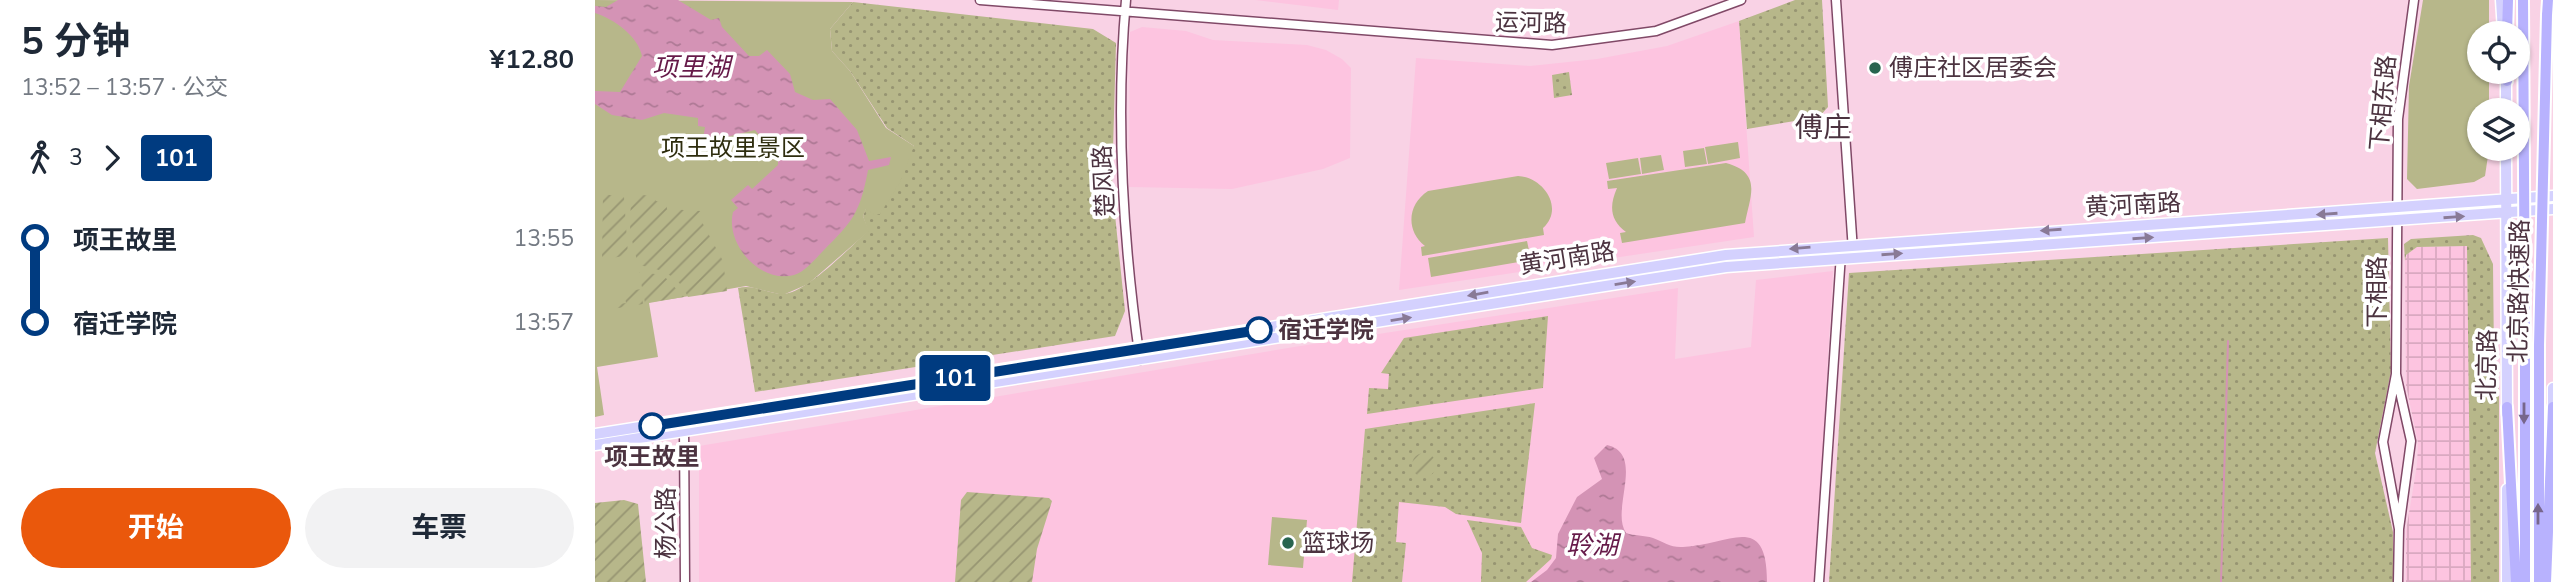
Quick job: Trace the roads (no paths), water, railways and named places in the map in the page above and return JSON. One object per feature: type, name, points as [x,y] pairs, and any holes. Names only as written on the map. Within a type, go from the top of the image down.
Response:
[{"type":"highway","points":[[2506,21],[2508,0]]},
{"type":"highway","name":"北京路","points":[[2523,0],[2525,345]]},
{"type":"highway","name":"北京路快速路","points":[[2539,582],[2539,345],[2548,0]]},
{"type":"highway","name":"北京路快速路","points":[[2525,345],[2525,582]]},
{"type":"highway","points":[[2507,407],[2516,582]]},
{"type":"highway","points":[[2546,582],[2553,407]]},
{"type":"main road","points":[[2501,0],[2504,21]]},
{"type":"main road","name":"北京路","points":[[2506,161],[2507,582]]},
{"type":"main road","name":"黄河南路","points":[[595,434],[1726,267],[2396,215],[2553,196]]},
{"type":"main road","name":"黄河南路","points":[[595,445],[684,433],[1567,279],[1725,255],[1847,244],[2553,209]]},
{"type":"main road","points":[[2553,388],[2553,443]]},
{"type":"street","name":"运河路","points":[[980,0],[1552,44],[1655,31],[1741,0]]},
{"type":"street","name":"楚风路","points":[[1126,0],[1122,181],[1139,355]]},
{"type":"street","points":[[1836,0],[1847,244],[1853,257]]},
{"type":"street","name":"下相东路","points":[[2396,215],[2397,119],[2414,0]]},
{"type":"street","name":"下相路","points":[[2396,215],[2396,374],[2383,450],[2399,529]]},
{"type":"street","points":[[1819,582],[1840,258],[1847,244]]},
{"type":"street","name":"下相路","points":[[2396,374],[2411,441],[2399,529],[2398,582]]},
{"type":"street","name":"杨公路","points":[[684,421],[685,582]]},
{"type":"water","name":"项里湖","points":[[618,0],[678,0],[711,20],[719,18],[722,27],[749,56],[759,56],[767,50],[790,74],[795,92],[813,100],[830,99],[857,130],[869,161],[891,157],[889,165],[868,170],[862,197],[854,215],[842,232],[802,271],[781,276],[769,273],[748,259],[734,237],[733,212],[738,208],[731,200],[748,185],[752,189],[778,165],[778,159],[755,130],[710,141],[703,139],[705,127],[698,126],[698,118],[664,113],[642,120],[612,115],[595,104],[595,91],[620,92],[642,56],[636,42],[624,29],[595,13],[595,6],[606,7]]},
{"type":"water","name":"聆湖","points":[[1607,445],[1618,450],[1624,459],[1626,471],[1622,523],[1626,533],[1650,537],[1679,547],[1742,537],[1752,539],[1760,546],[1765,560],[1767,582],[1531,582],[1547,570],[1556,558],[1558,534],[1577,497],[1602,479],[1594,458]]},
{"type":"waterway","points":[[2221,582],[2228,341]]},
{"type":"place","name":"傅庄社区居委会","points":[[1875,68]]},
{"type":"place","name":"宿迁学院","points":[[1259,330]]},
{"type":"place","name":"项王故里","points":[[652,426]]},
{"type":"place","name":"篮球场","points":[[1288,543]]},
{"type":"district","name":"傅庄","points":[[1823,128]]},
{"type":"park label","name":"项王故里景区","points":[[733,148]]}]
